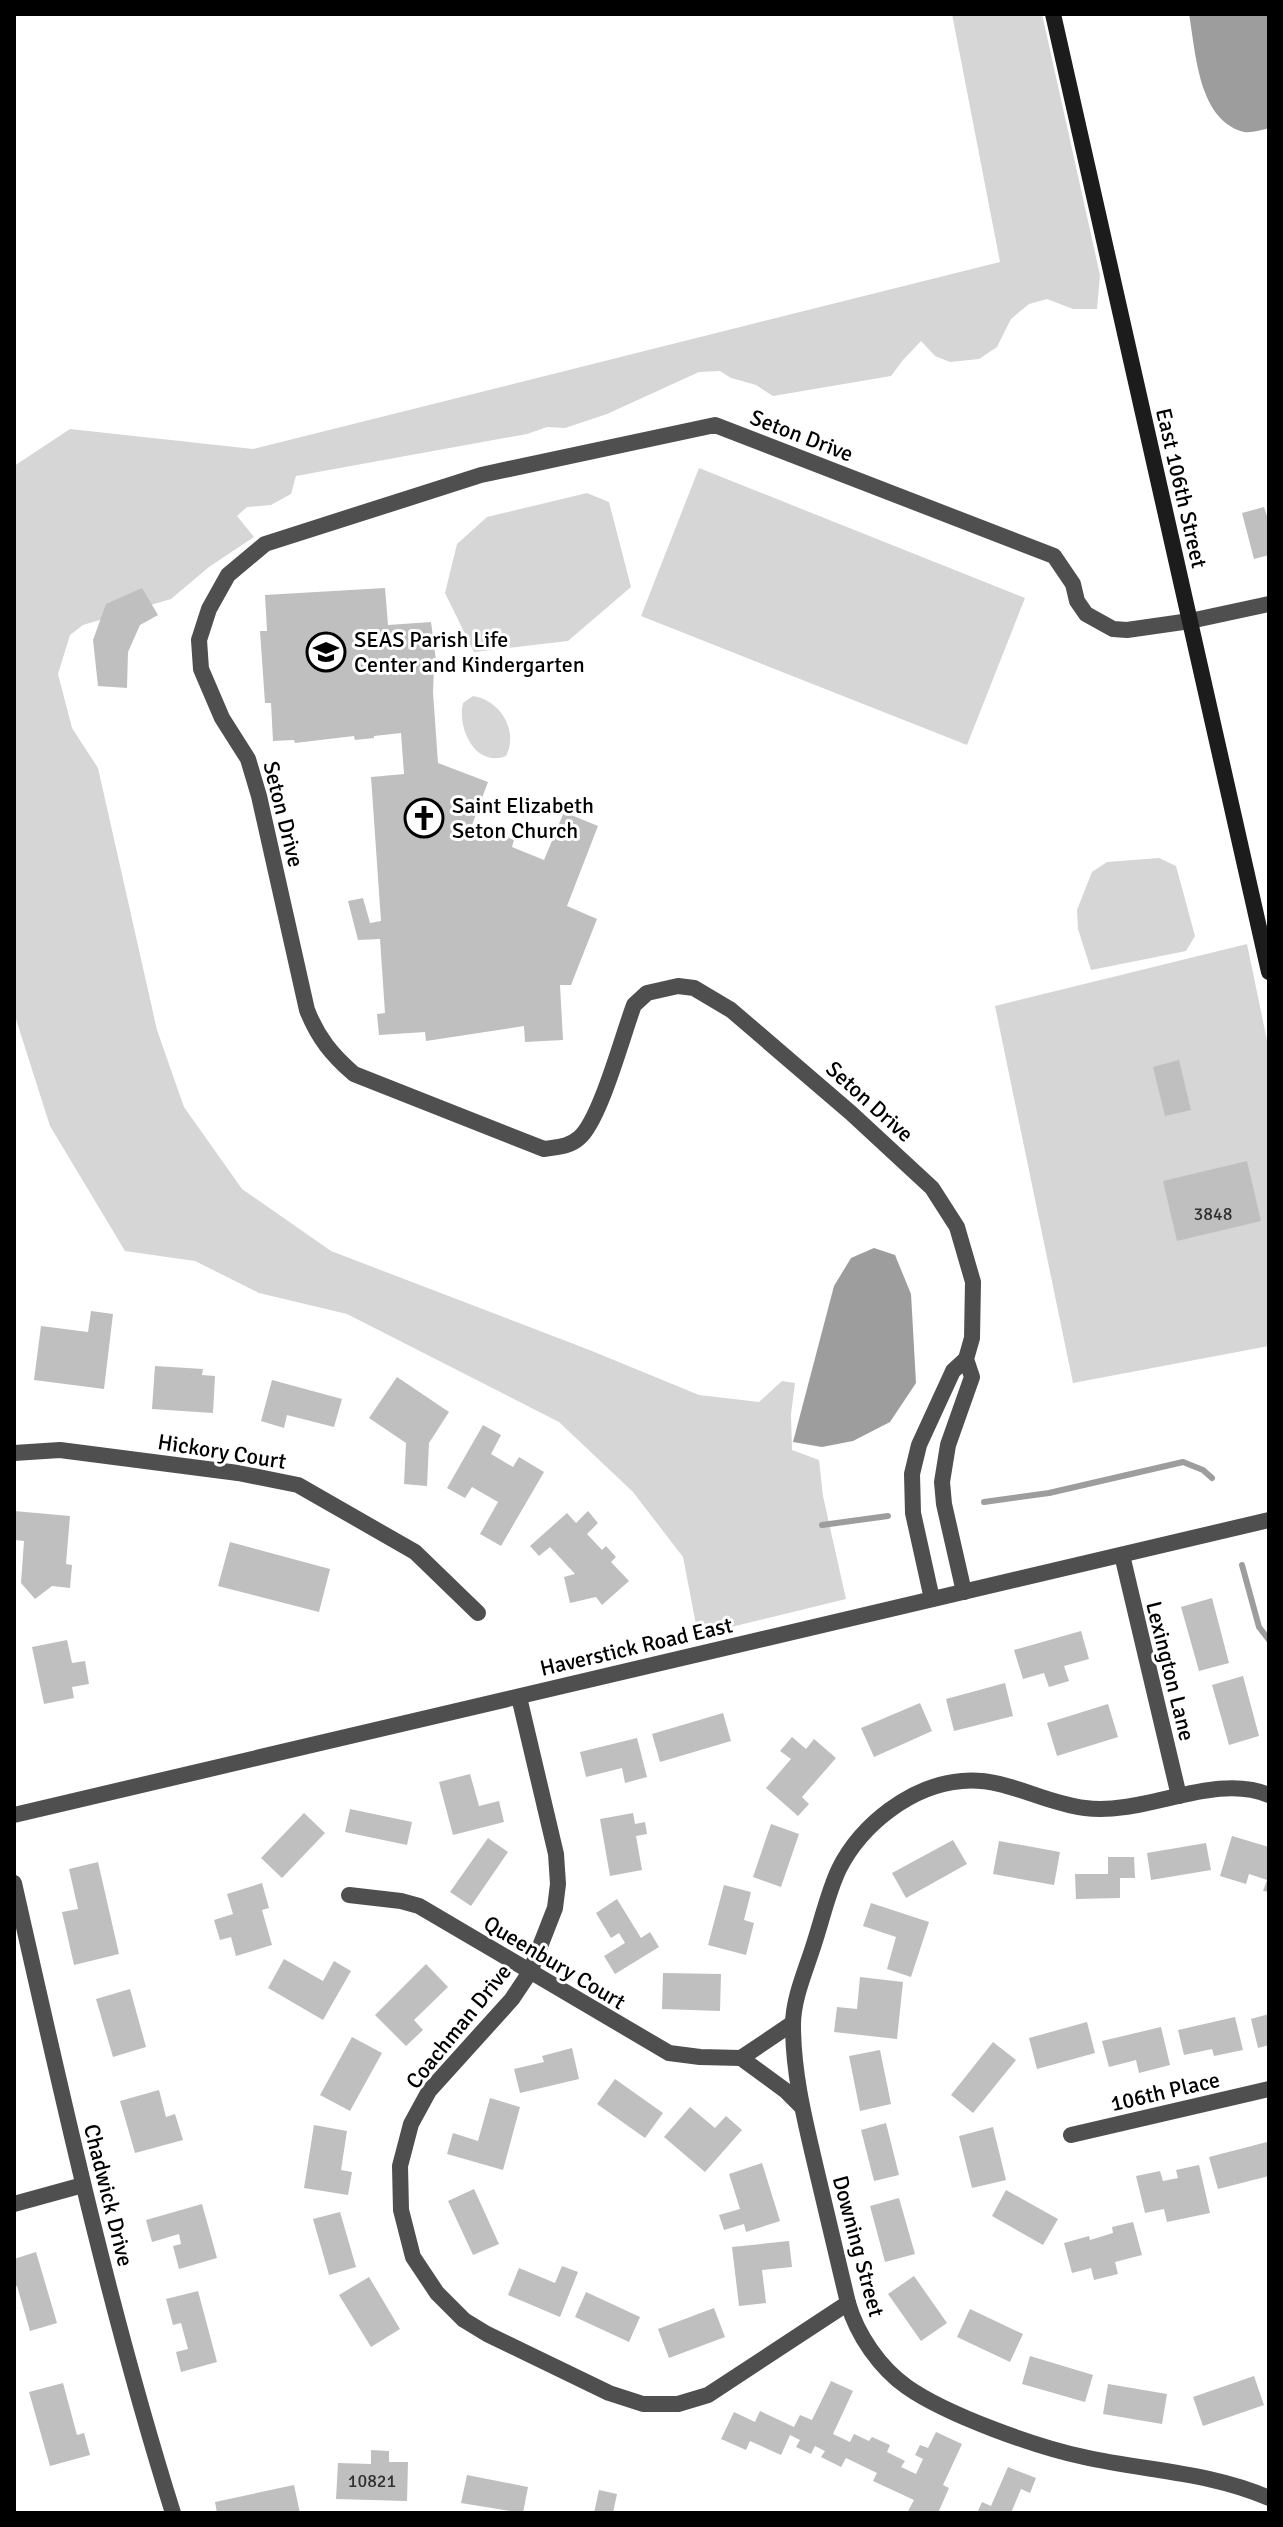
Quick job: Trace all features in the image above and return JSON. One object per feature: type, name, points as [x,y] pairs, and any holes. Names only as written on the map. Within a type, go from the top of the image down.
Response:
[{"type":"street","name":"East 106th Street","points":[[1053,14],[1269,972]]},
{"type":"street","name":"Seton Drive","points":[[932,1599],[913,1513],[912,1474],[919,1445],[953,1371],[966,1359],[972,1338],[973,1282],[957,1227],[944,1204],[932,1188],[841,1104],[731,1010],[694,988],[678,986],[647,993],[634,1005],[594,1117],[582,1136],[567,1146],[544,1149],[354,1074],[332,1055],[317,1034],[307,1010],[248,759],[210,694],[201,669],[199,640],[209,609],[228,575],[265,544],[481,475],[715,425],[1054,556],[1073,584],[1077,601],[1086,614],[1113,629],[1127,630],[1190,621],[1269,604]]},
{"type":"street","name":"Seton Drive","points":[[964,1592],[942,1482],[948,1445],[972,1377],[966,1359]]},
{"type":"street","name":"Hickory Court","points":[[14,1453],[60,1450],[238,1473],[298,1485],[415,1552],[478,1613]]},
{"type":"street","name":"Haverstick Road East","points":[[14,1815],[1269,1520]]},
{"type":"street","name":"Lexington Lane","points":[[1122,1555],[1179,1796]]},
{"type":"street","name":"Coachman Drive","points":[[519,1697],[556,1854],[558,1884],[551,1923],[530,1972],[512,1999],[429,2091],[411,2124],[400,2166],[401,2210],[413,2257],[460,2318],[609,2393],[643,2404],[678,2404],[708,2395],[848,2303]]},
{"type":"street","name":"Downing Street","points":[[1269,1795],[1256,1790],[1228,1789],[1122,1809],[1084,1808],[1005,1784],[962,1781],[925,1790],[897,1804],[860,1838],[839,1870],[802,1981],[793,2023],[801,2106],[853,2323],[876,2357],[906,2387],[953,2411],[1015,2436],[1080,2457],[1193,2474],[1269,2498]]},
{"type":"street","name":"Chadwick Drive","points":[[14,1883],[124,2348],[173,2513]]},
{"type":"street","name":"Queenbury Court","points":[[349,1895],[419,1906],[669,2053],[741,2058]]},
{"type":"street","points":[[793,2023],[741,2058],[801,2106]]},
{"type":"street","name":"106th Place","points":[[1071,2135],[1269,2089]]},
{"type":"street","points":[[14,2204],[83,2185]]},
{"type":"shaded area","points":[[952,14],[1042,14],[1100,275],[1097,309],[1073,309],[1047,299],[1029,304],[1011,319],[997,347],[979,359],[950,362],[935,356],[921,341],[891,376],[773,396],[756,385],[731,378],[720,371],[699,372],[607,414],[565,428],[547,427],[527,434],[296,476],[291,494],[271,505],[247,507],[237,516],[254,537],[209,567],[171,599],[83,625],[70,635],[58,674],[72,728],[98,768],[157,1030],[184,1107],[242,1189],[331,1251],[699,1395],[759,1402],[782,1381],[795,1383],[791,1414],[792,1450],[819,1460],[823,1496],[846,1599],[698,1635],[683,1557],[633,1492],[559,1422],[347,1314],[259,1293],[195,1261],[125,1251],[50,1126],[14,1013],[14,466],[70,429],[253,449],[1000,262]]},
{"type":"shaded area","points":[[1189,14],[1269,14],[1269,128],[1244,132],[1229,125],[1217,114],[1202,83]]},
{"type":"shaded area","points":[[699,468],[1025,598],[967,745],[641,616]]},
{"type":"shaded area","points":[[587,493],[609,502],[631,587],[568,641],[474,652],[445,593],[457,544],[487,517]]},
{"type":"shaded area","points":[[473,696],[491,704],[504,718],[510,737],[506,756],[485,756],[477,751],[466,734],[463,703]]},
{"type":"shaded area","points":[[1159,858],[1176,866],[1195,936],[1186,951],[1091,970],[1078,929],[1077,910],[1092,872],[1107,862]]},
{"type":"shaded area","points":[[1247,944],[1269,1050],[1269,1346],[1073,1383],[995,1006]]},
{"type":"shaded area","points":[[874,1248],[895,1255],[911,1294],[916,1383],[890,1422],[853,1441],[822,1447],[793,1442],[834,1286],[851,1258]]},
{"type":"building","points":[[1264,507],[1269,522],[1269,555],[1254,559],[1242,513]]},
{"type":"building","points":[[142,588],[158,615],[140,625],[128,652],[127,688],[98,686],[93,640],[106,604]]},
{"type":"building","name":"Saint Elizabeth Seton Church","points":[[385,588],[388,625],[431,622],[437,668],[434,668],[433,692],[438,763],[488,782],[469,833],[474,835],[478,825],[514,840],[512,847],[544,860],[564,812],[598,826],[567,906],[597,919],[571,985],[560,985],[563,1040],[525,1042],[524,1026],[426,1041],[425,1032],[379,1035],[377,1014],[385,1013],[380,939],[358,940],[348,901],[363,898],[370,923],[381,921],[371,777],[404,774],[401,733],[355,740],[354,736],[295,743],[294,740],[273,741],[271,703],[265,703],[260,631],[267,631],[265,595]]},
{"type":"building","points":[[1179,1060],[1191,1110],[1165,1116],[1153,1067]]},
{"type":"building","points":[[1247,1161],[1261,1221],[1177,1241],[1163,1181]]},
{"type":"building","points":[[91,1311],[113,1314],[104,1389],[34,1380],[41,1326],[88,1332]]},
{"type":"building","points":[[155,1366],[203,1369],[202,1375],[215,1376],[213,1413],[152,1409]]},
{"type":"building","points":[[397,1377],[449,1412],[429,1443],[427,1486],[404,1484],[406,1443],[369,1418]]},
{"type":"building","points":[[272,1380],[342,1399],[334,1427],[287,1415],[284,1428],[261,1421]]},
{"type":"building","points":[[483,1425],[501,1435],[491,1454],[513,1467],[519,1457],[544,1472],[501,1546],[480,1534],[498,1502],[472,1487],[465,1498],[447,1488]]},
{"type":"building","points":[[14,1511],[70,1516],[66,1564],[72,1565],[70,1588],[52,1586],[35,1599],[21,1583],[24,1541],[14,1540]]},
{"type":"building","points":[[588,1511],[598,1523],[587,1534],[602,1550],[606,1546],[616,1557],[611,1562],[629,1581],[602,1605],[596,1597],[570,1603],[564,1577],[575,1574],[550,1547],[539,1556],[530,1546],[567,1513],[576,1523]]},
{"type":"building","points":[[230,1542],[330,1569],[319,1612],[218,1586]]},
{"type":"building","points":[[1212,1598],[1229,1663],[1199,1671],[1181,1607]]},
{"type":"building","points":[[1081,1631],[1089,1659],[1064,1666],[1069,1681],[1049,1687],[1044,1673],[1023,1679],[1014,1650]]},
{"type":"building","points":[[67,1640],[72,1663],[85,1661],[89,1684],[72,1687],[74,1698],[44,1704],[32,1647]]},
{"type":"building","points":[[1243,1676],[1259,1736],[1229,1745],[1212,1685]]},
{"type":"building","points":[[1005,1683],[1013,1716],[954,1731],[946,1699]]},
{"type":"building","points":[[920,1703],[932,1731],[874,1757],[861,1728]]},
{"type":"building","points":[[1108,1704],[1118,1737],[1057,1756],[1047,1723]]},
{"type":"building","points":[[723,1713],[731,1741],[660,1762],[652,1734]]},
{"type":"building","points":[[792,1737],[806,1749],[814,1739],[836,1758],[802,1797],[809,1804],[798,1816],[766,1788],[791,1759],[780,1751]]},
{"type":"building","points":[[637,1738],[647,1777],[625,1783],[622,1768],[586,1777],[580,1752]]},
{"type":"building","points":[[470,1774],[479,1806],[499,1801],[504,1822],[453,1835],[439,1782]]},
{"type":"building","points":[[350,1809],[412,1822],[407,1845],[345,1832]]},
{"type":"building","points":[[304,1813],[325,1833],[282,1878],[261,1858]]},
{"type":"building","points":[[633,1813],[635,1824],[645,1822],[647,1834],[636,1836],[642,1870],[610,1876],[600,1819]]},
{"type":"building","points":[[771,1824],[799,1834],[781,1887],[753,1877]]},
{"type":"building","points":[[1232,1836],[1269,1847],[1269,1892],[1263,1891],[1267,1880],[1249,1874],[1246,1884],[1220,1876]]},
{"type":"building","points":[[488,1838],[508,1852],[471,1906],[450,1892]]},
{"type":"building","points":[[953,1840],[967,1864],[906,1898],[892,1873]]},
{"type":"building","points":[[999,1841],[1060,1852],[1054,1885],[993,1874]]},
{"type":"building","points":[[1206,1843],[1211,1870],[1151,1880],[1147,1853]]},
{"type":"building","points":[[1108,1857],[1134,1857],[1135,1878],[1120,1878],[1120,1898],[1076,1899],[1075,1874],[1108,1874]]},
{"type":"building","points":[[98,1862],[119,1954],[74,1965],[62,1912],[78,1909],[69,1869]]},
{"type":"building","points":[[262,1883],[269,1908],[262,1910],[272,1945],[236,1956],[231,1937],[220,1940],[214,1920],[233,1914],[227,1894]]},
{"type":"building","points":[[724,1885],[751,1892],[744,1920],[754,1923],[746,1955],[708,1945]]},
{"type":"building","points":[[617,1899],[641,1938],[650,1932],[659,1947],[615,1974],[604,1956],[625,1943],[619,1933],[611,1938],[596,1913]]},
{"type":"building","points":[[871,1903],[929,1922],[911,1977],[887,1969],[896,1937],[863,1926]]},
{"type":"building","points":[[284,1959],[323,1981],[334,1961],[351,1971],[323,2020],[268,1988]]},
{"type":"building","points":[[426,1964],[448,1987],[414,2020],[423,2030],[406,2046],[375,2015]]},
{"type":"building","points":[[663,1973],[721,1974],[720,2011],[662,2009]]},
{"type":"building","points":[[860,1977],[903,1982],[897,2039],[834,2032],[837,2007],[857,2009]]},
{"type":"building","points":[[130,1989],[146,2047],[113,2057],[96,1999]]},
{"type":"building","points":[[1269,2014],[1269,2045],[1258,2048],[1251,2019]]},
{"type":"building","points":[[1235,2017],[1243,2050],[1214,2056],[1212,2049],[1184,2055],[1178,2030]]},
{"type":"building","points":[[1087,2022],[1095,2053],[1037,2069],[1029,2038]]},
{"type":"building","points":[[1161,2027],[1170,2065],[1139,2073],[1136,2060],[1109,2067],[1102,2041]]},
{"type":"building","points":[[352,2037],[382,2053],[350,2111],[320,2095]]},
{"type":"building","points":[[993,2042],[1016,2060],[973,2113],[951,2095]]},
{"type":"building","points":[[572,2048],[579,2079],[520,2093],[514,2069],[544,2062],[542,2056]]},
{"type":"building","points":[[880,2050],[891,2104],[860,2111],[849,2056]]},
{"type":"building","points":[[615,2079],[663,2113],[645,2138],[597,2104]]},
{"type":"building","points":[[159,2090],[166,2117],[175,2114],[183,2140],[135,2153],[120,2101]]},
{"type":"building","points":[[490,2098],[520,2107],[503,2170],[447,2154],[453,2133],[478,2141]]},
{"type":"building","points":[[690,2107],[715,2128],[726,2116],[742,2130],[705,2172],[664,2137]]},
{"type":"building","points":[[886,2123],[899,2175],[874,2181],[861,2130]]},
{"type":"building","points":[[314,2125],[347,2131],[341,2170],[352,2172],[348,2195],[304,2188]]},
{"type":"building","points":[[993,2127],[1006,2180],[972,2188],[959,2136]]},
{"type":"building","points":[[1267,2142],[1269,2176],[1218,2189],[1209,2157]]},
{"type":"building","points":[[762,2163],[780,2221],[746,2232],[744,2224],[724,2230],[719,2215],[740,2209],[729,2174]]},
{"type":"building","points":[[1199,2165],[1210,2213],[1167,2222],[1164,2209],[1145,2213],[1136,2176],[1160,2171],[1163,2181],[1178,2178],[1176,2170]]},
{"type":"building","points":[[474,2189],[499,2244],[473,2255],[448,2201]]},
{"type":"building","points":[[1006,2190],[1058,2219],[1043,2245],[992,2216]]},
{"type":"building","points":[[899,2198],[915,2254],[885,2262],[870,2206]]},
{"type":"building","points":[[202,2204],[217,2258],[179,2269],[173,2246],[181,2244],[179,2234],[152,2242],[146,2220]]},
{"type":"building","points":[[340,2212],[356,2267],[329,2275],[313,2219]]},
{"type":"building","points":[[1133,2222],[1142,2255],[1115,2262],[1118,2274],[1094,2280],[1091,2268],[1072,2273],[1064,2243],[1113,2233],[1112,2227]]},
{"type":"building","points":[[789,2241],[792,2267],[762,2270],[766,2303],[739,2306],[732,2247]]},
{"type":"building","points":[[36,2252],[57,2323],[30,2331],[17,2286],[14,2287],[14,2259]]},
{"type":"building","points":[[562,2266],[578,2272],[560,2317],[508,2295],[519,2268],[555,2283]]},
{"type":"building","points":[[914,2276],[947,2323],[921,2341],[888,2294]]},
{"type":"building","points":[[369,2277],[400,2329],[371,2347],[339,2295]]},
{"type":"building","points":[[198,2291],[217,2362],[181,2372],[176,2352],[188,2349],[181,2323],[173,2325],[166,2299]]},
{"type":"building","points":[[586,2292],[640,2317],[629,2342],[575,2317]]},
{"type":"building","points":[[714,2308],[725,2337],[669,2358],[658,2329]]},
{"type":"building","points":[[970,2309],[1023,2334],[1010,2362],[957,2337]]},
{"type":"building","points":[[1030,2356],[1093,2375],[1085,2402],[1022,2384]]},
{"type":"building","points":[[1254,2376],[1264,2405],[1203,2426],[1193,2397]]},
{"type":"building","points":[[831,2381],[853,2391],[833,2434],[850,2442],[854,2434],[890,2445],[887,2452],[905,2461],[901,2467],[916,2474],[923,2459],[915,2455],[920,2445],[928,2448],[936,2432],[962,2444],[943,2485],[949,2488],[938,2513],[907,2513],[914,2500],[873,2481],[877,2473],[846,2458],[841,2467],[821,2457],[825,2451],[815,2446],[811,2454],[796,2447],[800,2440],[790,2435],[781,2455],[750,2441],[746,2450],[721,2439],[734,2412],[755,2422],[760,2411],[794,2427],[800,2415],[812,2420]]},
{"type":"building","points":[[63,2383],[77,2435],[84,2433],[90,2455],[50,2466],[29,2392]]},
{"type":"building","points":[[1108,2384],[1167,2394],[1162,2424],[1103,2414]]},
{"type":"building","points":[[371,2450],[389,2451],[389,2462],[408,2462],[407,2501],[336,2499],[338,2463],[371,2464]]},
{"type":"building","points":[[1008,2467],[1036,2478],[1030,2493],[1021,2489],[1011,2513],[977,2513],[982,2502],[991,2506]]},
{"type":"building","points":[[467,2475],[528,2487],[523,2513],[461,2503]]},
{"type":"building","points":[[294,2485],[300,2513],[217,2513],[215,2502]]},
{"type":"building","points":[[599,2490],[617,2494],[613,2513],[594,2513]]},
{"type":"waterway","points":[[984,1502],[1049,1493],[1183,1462],[1203,1470],[1212,1478]]},
{"type":"waterway","points":[[822,1525],[888,1516]]},
{"type":"waterway","points":[[1242,1565],[1259,1627],[1269,1640]]},
{"type":"place","name":"SEAS Parish Life Center and Kindergarten","points":[[326,652]]},
{"type":"place","name":"Saint Elizabeth Seton Church","points":[[424,818]]}]
